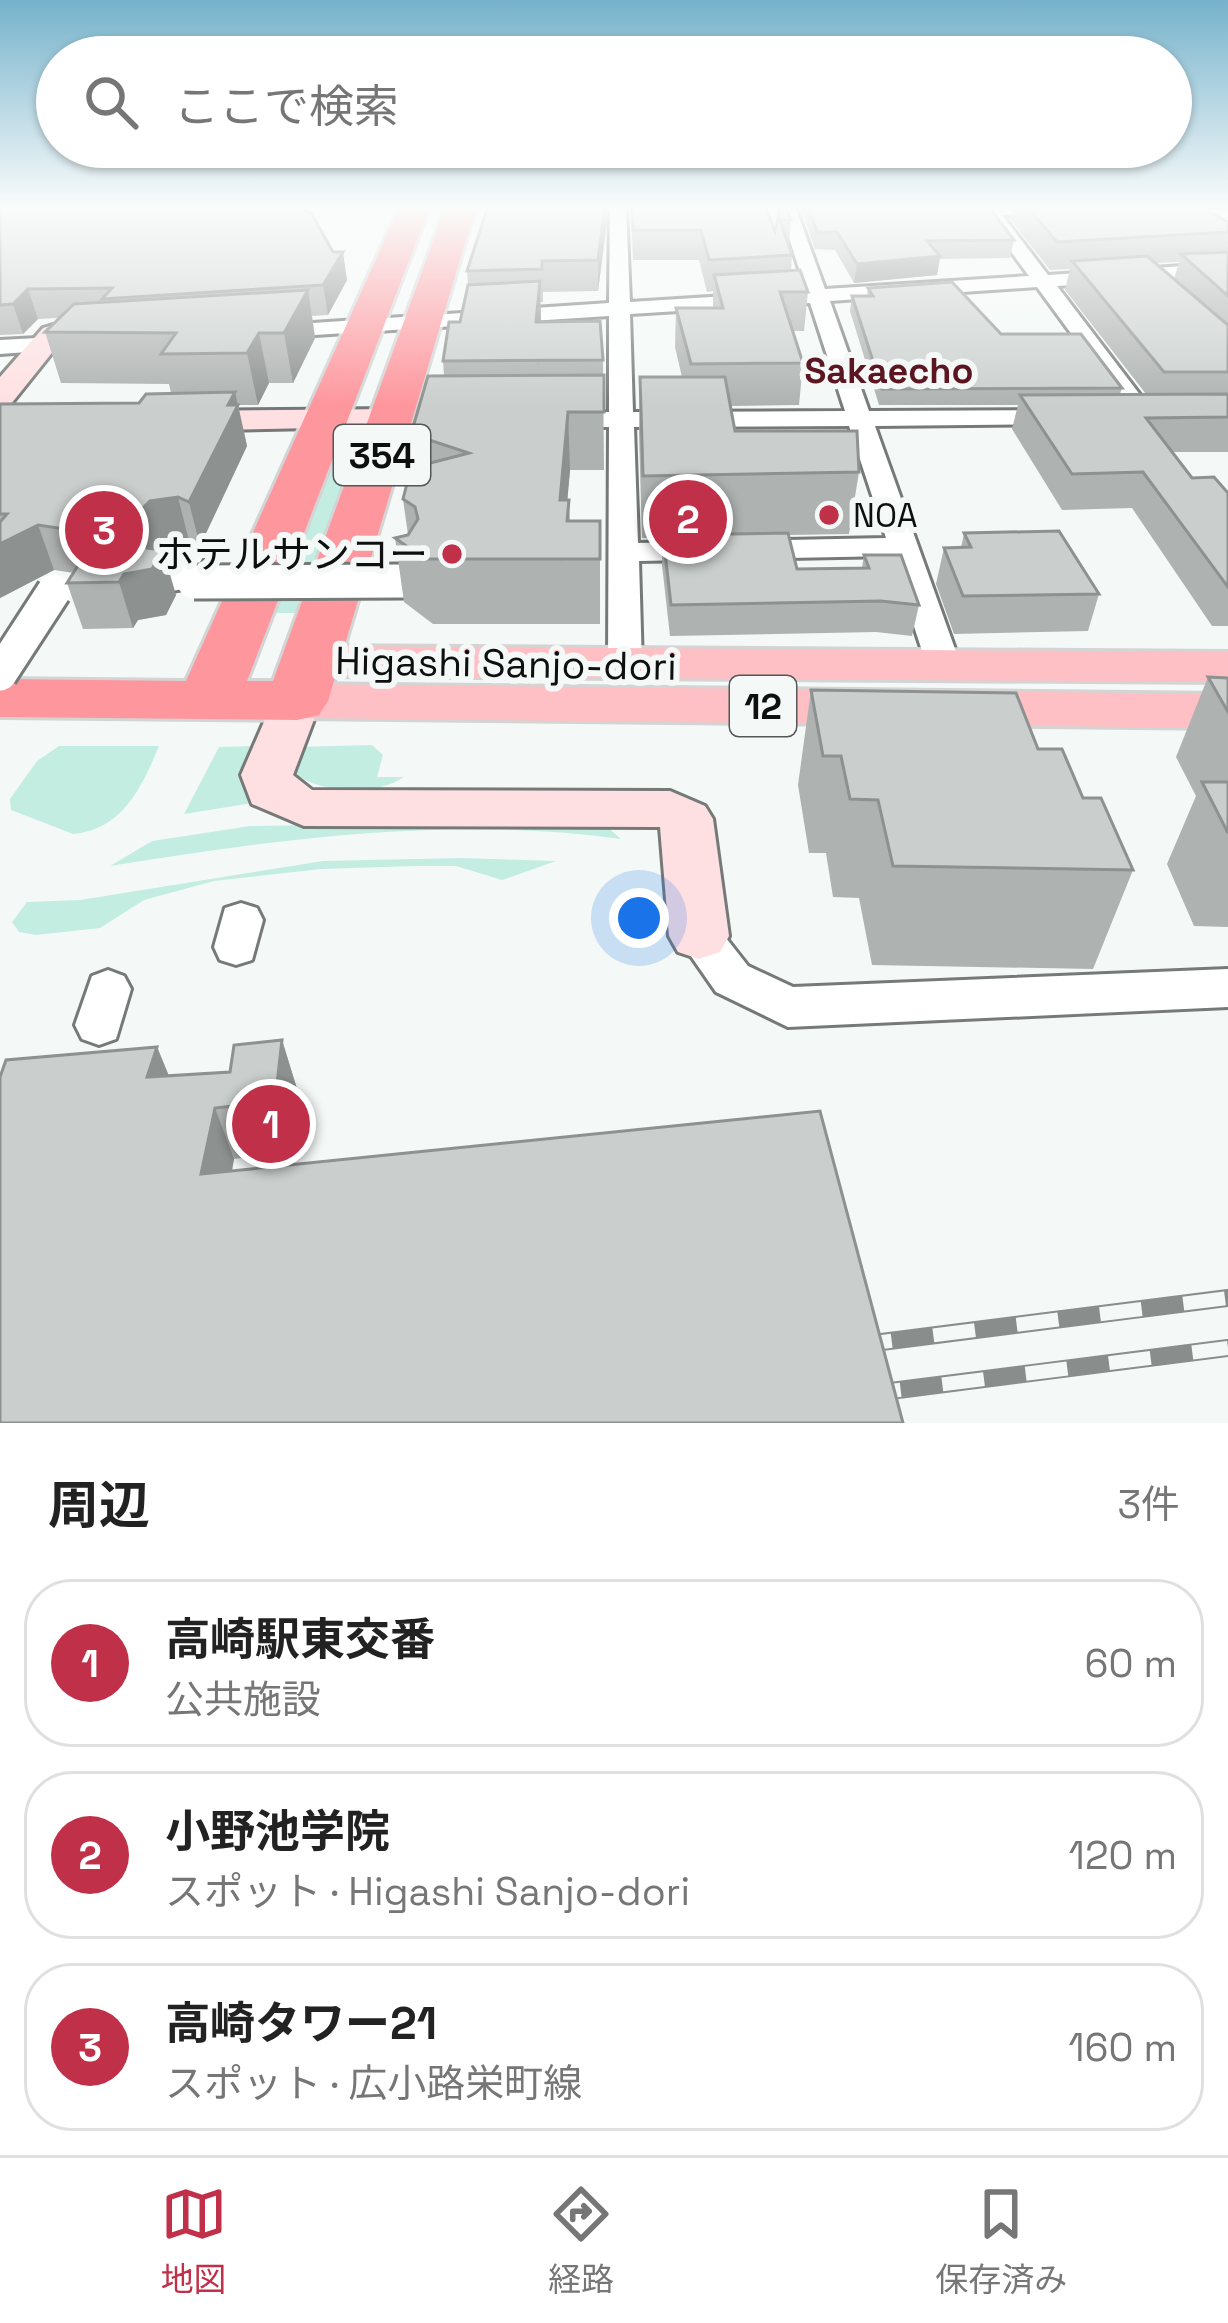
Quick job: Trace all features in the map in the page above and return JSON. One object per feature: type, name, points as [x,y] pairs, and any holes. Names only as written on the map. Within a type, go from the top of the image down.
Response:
[{"type":"highway","name":"354","points":[[218,681],[238,619],[387,272]]},
{"type":"highway","name":"354","points":[[304,681],[404,419],[441,272]]},
{"type":"highway","name":"Higashi Sanjo-dori","points":[[0,664],[144,667],[218,681]]},
{"type":"highway","name":"Higashi Sanjo-dori","points":[[0,698],[218,681],[304,681]]},
{"type":"main road","name":"Higashi Sanjo-dori","points":[[304,681],[625,666],[1228,667]]},
{"type":"main road","name":"Higashi Sanjo-dori","points":[[304,681],[1228,711]]},
{"type":"street","points":[[617,272],[625,666]]},
{"type":"street","points":[[811,272],[943,663]]},
{"type":"street","points":[[526,420],[1132,417],[1035,272]]},
{"type":"street","points":[[237,328],[1086,272]]},
{"type":"street","points":[[1038,277],[1154,282],[1209,272]]},
{"type":"street","points":[[0,347],[97,336]]},
{"type":"street","points":[[0,337],[51,339]]},
{"type":"street","points":[[8,413],[51,339]]},
{"type":"street","points":[[142,421],[404,419]]},
{"type":"street","points":[[622,552],[904,547]]},
{"type":"street","points":[[180,573],[405,581]]},
{"type":"street","points":[[0,674],[54,591]]},
{"type":"street","points":[[304,681],[268,775],[270,791],[304,808],[670,809],[686,819],[698,937],[732,979],[788,1007],[1228,988]]},
{"type":"green space","points":[[339,449],[355,449],[299,613],[273,613]]},
{"type":"green space","points":[[372,745],[383,755],[377,777],[404,777],[379,787],[349,790],[319,785],[295,774],[296,747]]},
{"type":"green space","points":[[59,746],[159,746],[128,804],[105,824],[73,834],[11,810],[10,799],[37,761]]},
{"type":"green space","points":[[256,746],[259,802],[184,814],[219,747]]},
{"type":"green space","points":[[579,821],[606,826],[621,839],[493,829],[365,833],[110,866],[152,841],[250,826]]},
{"type":"green space","points":[[323,861],[556,861],[502,880],[456,866],[321,869],[214,881],[144,900],[100,928],[36,935],[19,932],[12,922],[27,902],[80,900]]},
{"type":"building","points":[[0,272],[331,272],[323,285],[102,299],[112,288],[28,289],[13,304],[0,305]]},
{"type":"building","points":[[801,272],[808,292],[780,292],[803,363],[691,364],[676,308],[723,308],[714,275]]},
{"type":"building","points":[[1081,272],[1166,272],[1228,325],[1228,372],[1164,372]]},
{"type":"building","points":[[1202,272],[1228,272],[1228,296]]},
{"type":"building","points":[[540,281],[536,322],[600,321],[603,360],[443,361],[449,322],[460,322],[468,285]]},
{"type":"building","points":[[952,282],[1001,334],[1081,334],[1122,388],[882,389],[852,296],[873,296],[868,288]]},
{"type":"building","points":[[308,290],[284,333],[259,333],[247,353],[161,354],[176,333],[45,332],[74,304]]},
{"type":"building","points":[[604,375],[604,412],[568,412],[560,500],[569,500],[567,521],[600,521],[600,559],[425,559],[395,538],[408,535],[418,519],[415,507],[403,499],[411,468],[469,453],[411,434],[428,376]]},
{"type":"building","points":[[640,377],[725,377],[735,431],[857,431],[859,472],[643,476]]},
{"type":"building","points":[[235,392],[228,405],[238,405],[189,502],[178,497],[150,501],[143,508],[150,519],[139,540],[147,548],[163,550],[152,569],[124,574],[119,582],[67,583],[98,534],[38,525],[0,544],[0,522],[7,514],[0,514],[0,404],[139,403],[146,394]]},
{"type":"building","points":[[1228,394],[1228,417],[1146,418],[1192,478],[1214,477],[1228,493],[1228,587],[1143,472],[1072,474],[1020,395]]},
{"type":"building","points":[[1059,531],[1099,594],[963,596],[944,548],[971,547],[964,533]]},
{"type":"building","points":[[788,533],[797,569],[869,568],[864,555],[901,555],[919,605],[881,601],[671,605],[663,535]]},
{"type":"building","points":[[1208,677],[1228,678],[1228,712]]},
{"type":"building","points":[[811,690],[1016,693],[1038,749],[1062,749],[1083,798],[1101,798],[1133,870],[893,866],[878,800],[850,799],[841,756],[823,756]]},
{"type":"building","points":[[1202,782],[1228,782],[1228,833]]},
{"type":"building","points":[[282,1040],[275,1101],[215,1108],[201,1174],[820,1111],[903,1423],[0,1423],[0,1077],[6,1060],[157,1047],[147,1077],[230,1072],[234,1045]]},
{"type":"railway","points":[[850,1346],[1228,1298]]},
{"type":"railway","points":[[859,1395],[1228,1348]]},
{"type":"place","name":"NOA","points":[[829,515]]},
{"type":"place","name":"小野池学院","points":[[688,519]]},
{"type":"place","name":"高崎タワー21","points":[[104,530]]},
{"type":"place","name":"ホテルサンコー","points":[[452,554]]},
{"type":"place","name":"高崎駅東交番","points":[[271,1124]]},
{"type":"district","name":"Sakaecho","points":[[889,370]]}]
